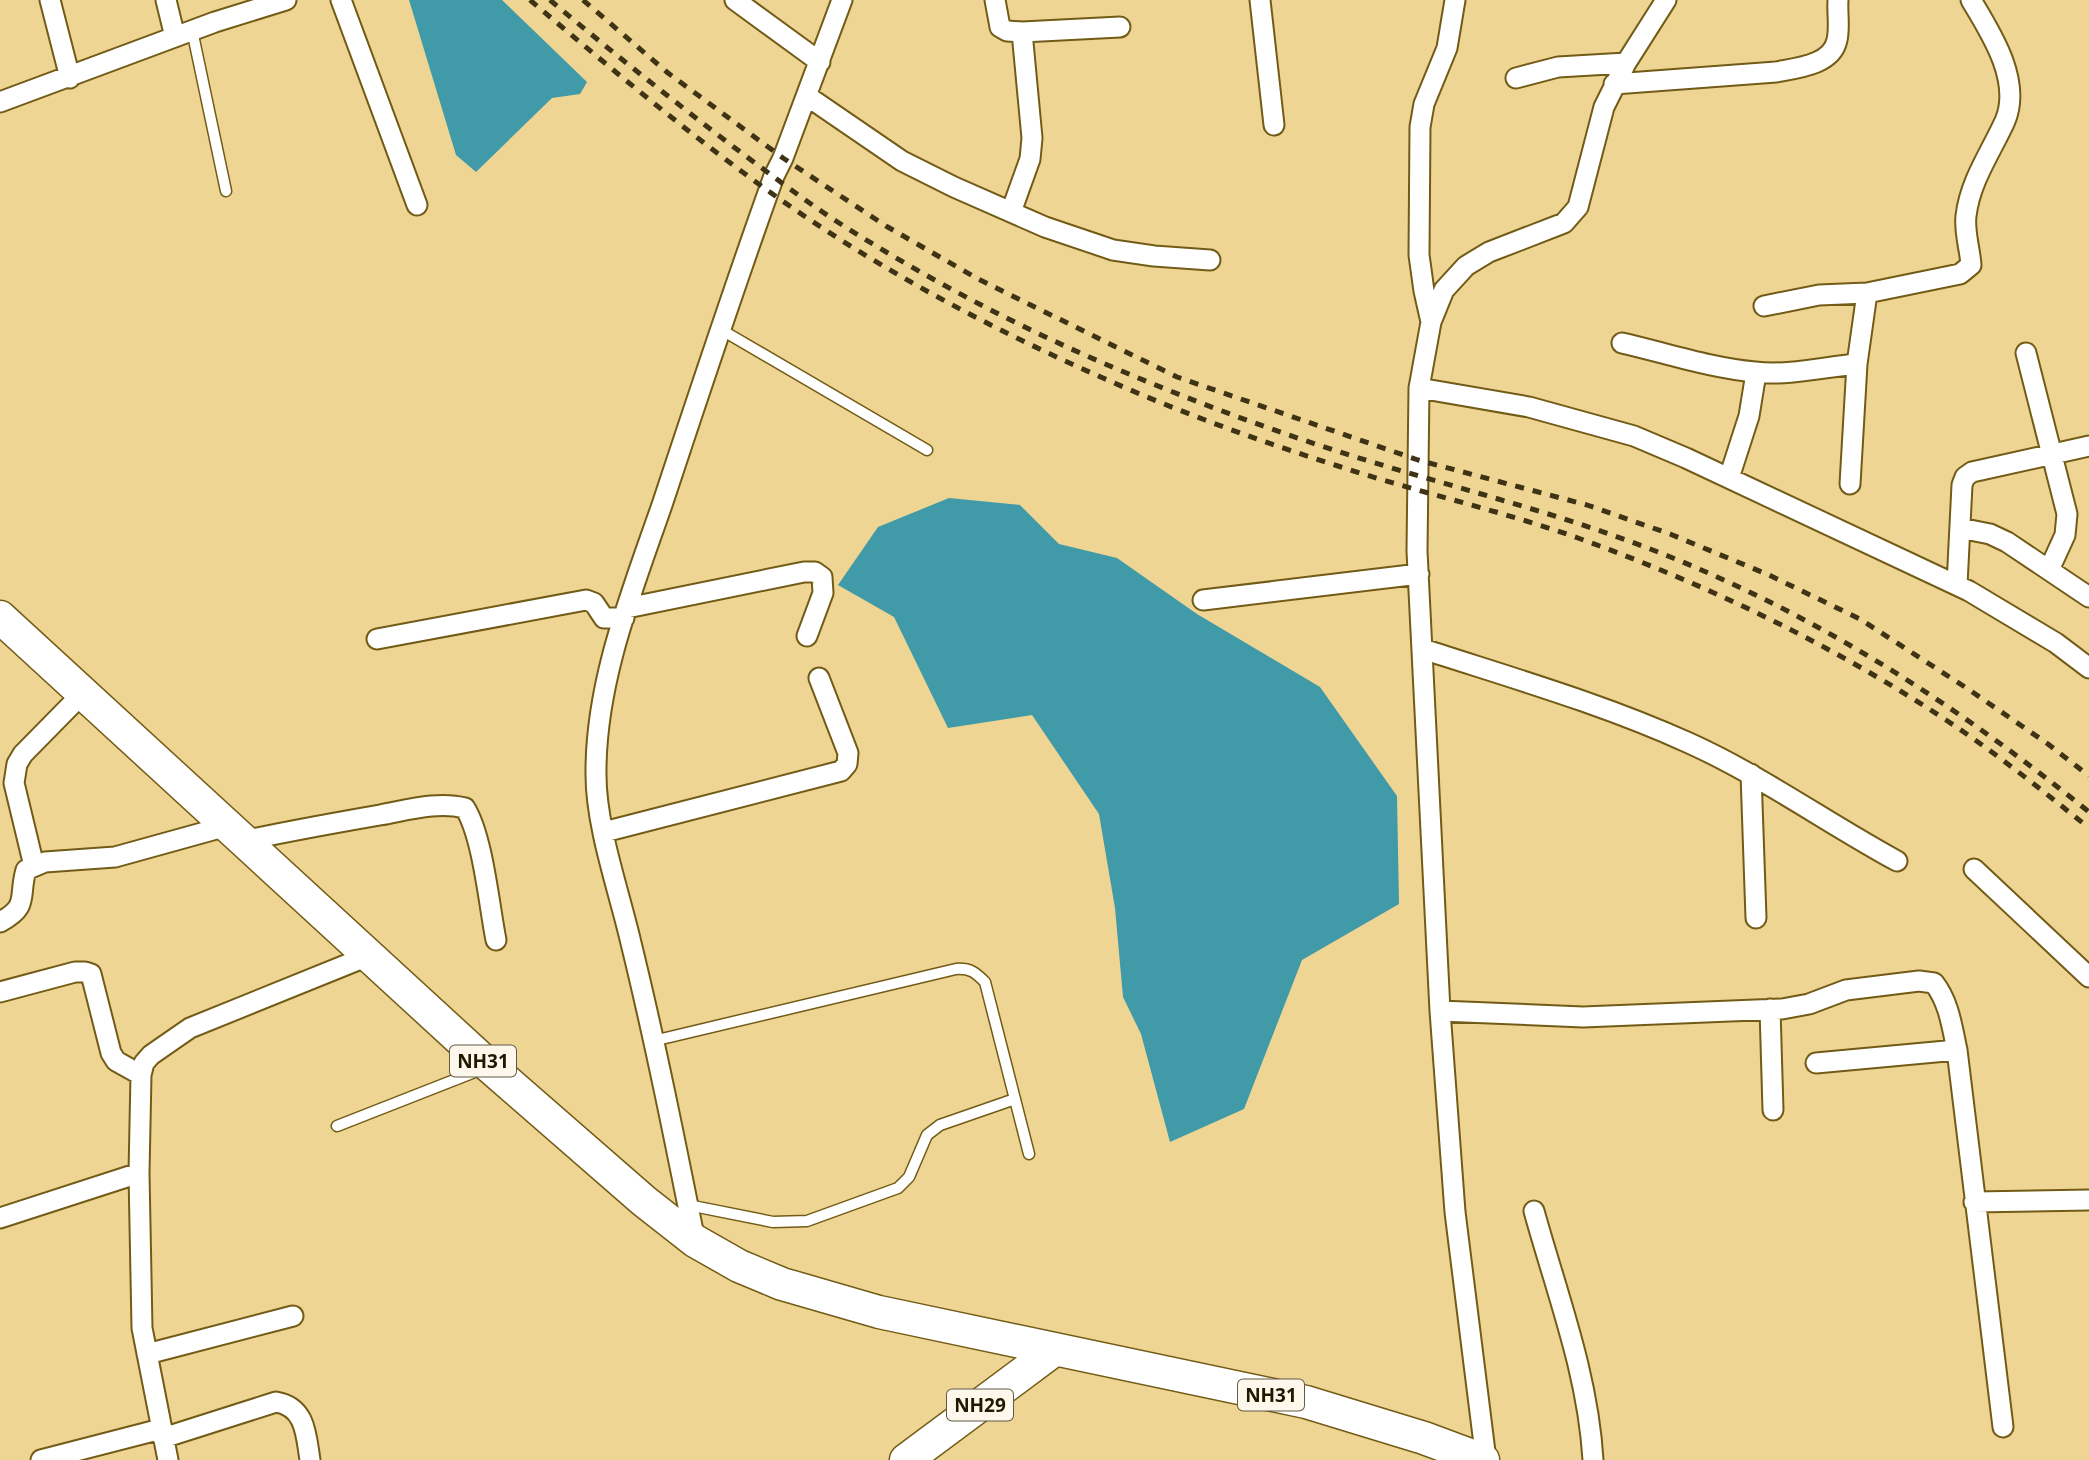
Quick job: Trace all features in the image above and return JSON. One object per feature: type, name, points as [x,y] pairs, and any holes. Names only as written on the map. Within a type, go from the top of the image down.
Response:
[{"type":"highway","name":"NH31","points":[[0,617],[489,1066],[644,1201],[695,1241],[739,1266],[782,1284],[879,1312],[1306,1402],[1424,1438],[1484,1460]]},
{"type":"highway","name":"NH29","points":[[906,1460],[1054,1350]]},
{"type":"street","points":[[50,0],[69,78]]},
{"type":"street","points":[[166,0],[184,34]]},
{"type":"street","points":[[0,103],[184,34],[286,0]]},
{"type":"street","points":[[341,0],[417,205]]},
{"type":"street","points":[[735,0],[820,62]]},
{"type":"street","points":[[695,1241],[653,1041],[604,832],[596,778],[598,727],[626,613],[720,329],[774,177],[842,0]]},
{"type":"street","points":[[995,0],[1000,27],[1007,32],[1120,27]]},
{"type":"street","points":[[1259,0],[1274,125]]},
{"type":"street","points":[[1431,322],[1419,255],[1420,127],[1424,104],[1447,48],[1455,0]]},
{"type":"street","points":[[1484,1460],[1455,1213],[1440,1011],[1419,574],[1419,388],[1431,322],[1444,290],[1466,266],[1489,252],[1564,223],[1578,207],[1604,107],[1626,63],[1667,0]]},
{"type":"street","points":[[1615,84],[1776,72],[1800,68],[1825,59],[1837,41],[1838,0]]},
{"type":"street","points":[[1764,306],[1819,295],[1867,293],[1960,274],[1971,265],[1966,227],[1968,208],[1981,164],[2004,123],[2010,101],[1997,47],[1970,0]]},
{"type":"street","points":[[1011,212],[1030,159],[1032,138],[1022,32]]},
{"type":"street","points":[[1516,78],[1559,67],[1626,63]]},
{"type":"street","points":[[807,96],[902,161],[1045,227],[1113,250],[1210,260]]},
{"type":"street","points":[[1850,484],[1857,364],[1867,293]]},
{"type":"street","points":[[1622,343],[1756,373],[1857,364]]},
{"type":"street","points":[[2026,353],[2065,498],[2068,524],[2049,570]]},
{"type":"street","points":[[1729,478],[1749,416],[1756,373]]},
{"type":"street","points":[[1419,388],[1529,407],[1634,436],[1956,585],[2036,631],[2089,668]]},
{"type":"street","points":[[1956,585],[1962,485],[1965,477],[1972,472],[2089,446]]},
{"type":"street","points":[[1960,528],[1990,534],[2007,542],[2089,597]]},
{"type":"street","points":[[377,639],[586,600],[594,603],[604,618],[804,572],[815,572],[822,578],[824,593],[807,636]]},
{"type":"street","points":[[1203,600],[1419,574]]},
{"type":"street","points":[[1423,649],[1628,718],[1689,743],[1751,774],[1897,861]]},
{"type":"street","points":[[604,832],[841,771],[847,764],[848,753],[820,678]]},
{"type":"street","points":[[34,866],[14,783],[7,774],[83,693]]},
{"type":"street","points":[[1751,774],[1756,918]]},
{"type":"street","points":[[0,922],[15,914],[20,907],[26,870],[45,862],[115,857],[235,833],[453,805],[466,808],[471,817],[496,940]]},
{"type":"street","points":[[1974,869],[2089,977]]},
{"type":"street","points":[[168,1460],[142,1328],[139,1173],[141,1075],[144,1063],[151,1055],[190,1028],[368,956]]},
{"type":"street","points":[[0,992],[75,972],[91,974],[111,1053],[116,1061],[141,1075]]},
{"type":"street","points":[[1440,1011],[1583,1017],[1770,1009],[1809,1004],[1846,990],[1919,981],[1934,984],[1942,993],[1950,1015],[1957,1051],[2003,1427]]},
{"type":"street","points":[[1770,1009],[1773,1110]]},
{"type":"street","points":[[1816,1063],[1957,1051]]},
{"type":"street","points":[[0,1217],[139,1173]]},
{"type":"street","points":[[1974,1202],[2089,1200]]},
{"type":"street","points":[[1534,1211],[1576,1352],[1588,1410],[1593,1460]]},
{"type":"street","points":[[147,1354],[293,1316]]},
{"type":"street","points":[[40,1460],[162,1434],[276,1402],[294,1408],[300,1418],[306,1432],[310,1460]]},
{"type":"lane","points":[[184,34],[226,191]]},
{"type":"lane","points":[[720,329],[927,450]]},
{"type":"lane","points":[[653,1041],[965,968],[974,971],[985,982],[1030,1154]]},
{"type":"lane","points":[[337,1126],[489,1066]]},
{"type":"lane","points":[[688,1206],[773,1222],[807,1221],[898,1188],[909,1177],[918,1150],[927,1135],[940,1125],[1015,1099]]},
{"type":"water","points":[[409,0],[502,0],[587,82],[580,94],[552,98],[476,172],[456,155]]},
{"type":"water","points":[[949,498],[1020,505],[1059,544],[1117,558],[1197,614],[1320,687],[1397,796],[1399,904],[1302,960],[1244,1109],[1170,1142],[1141,1034],[1123,997],[1115,908],[1099,814],[1032,715],[948,728],[894,617],[838,585],[878,527]]},
{"type":"railway","points":[[530,0],[736,168],[847,244],[973,316],[1103,378],[1219,425],[1368,475],[1578,538],[1721,596],[1813,641],[1903,692],[1983,746],[2089,828]]},
{"type":"railway","points":[[550,0],[670,97],[801,197],[870,242],[974,301],[1081,353],[1228,413],[1340,452],[1546,513],[1668,556],[1725,581],[1781,608],[1888,668],[1991,737],[2089,812]]},
{"type":"railway","points":[[583,0],[668,73],[783,158],[886,226],[978,279],[1177,377],[1418,460],[1587,505],[1670,534],[1769,575],[1860,619],[1968,689],[2089,776]]}]
